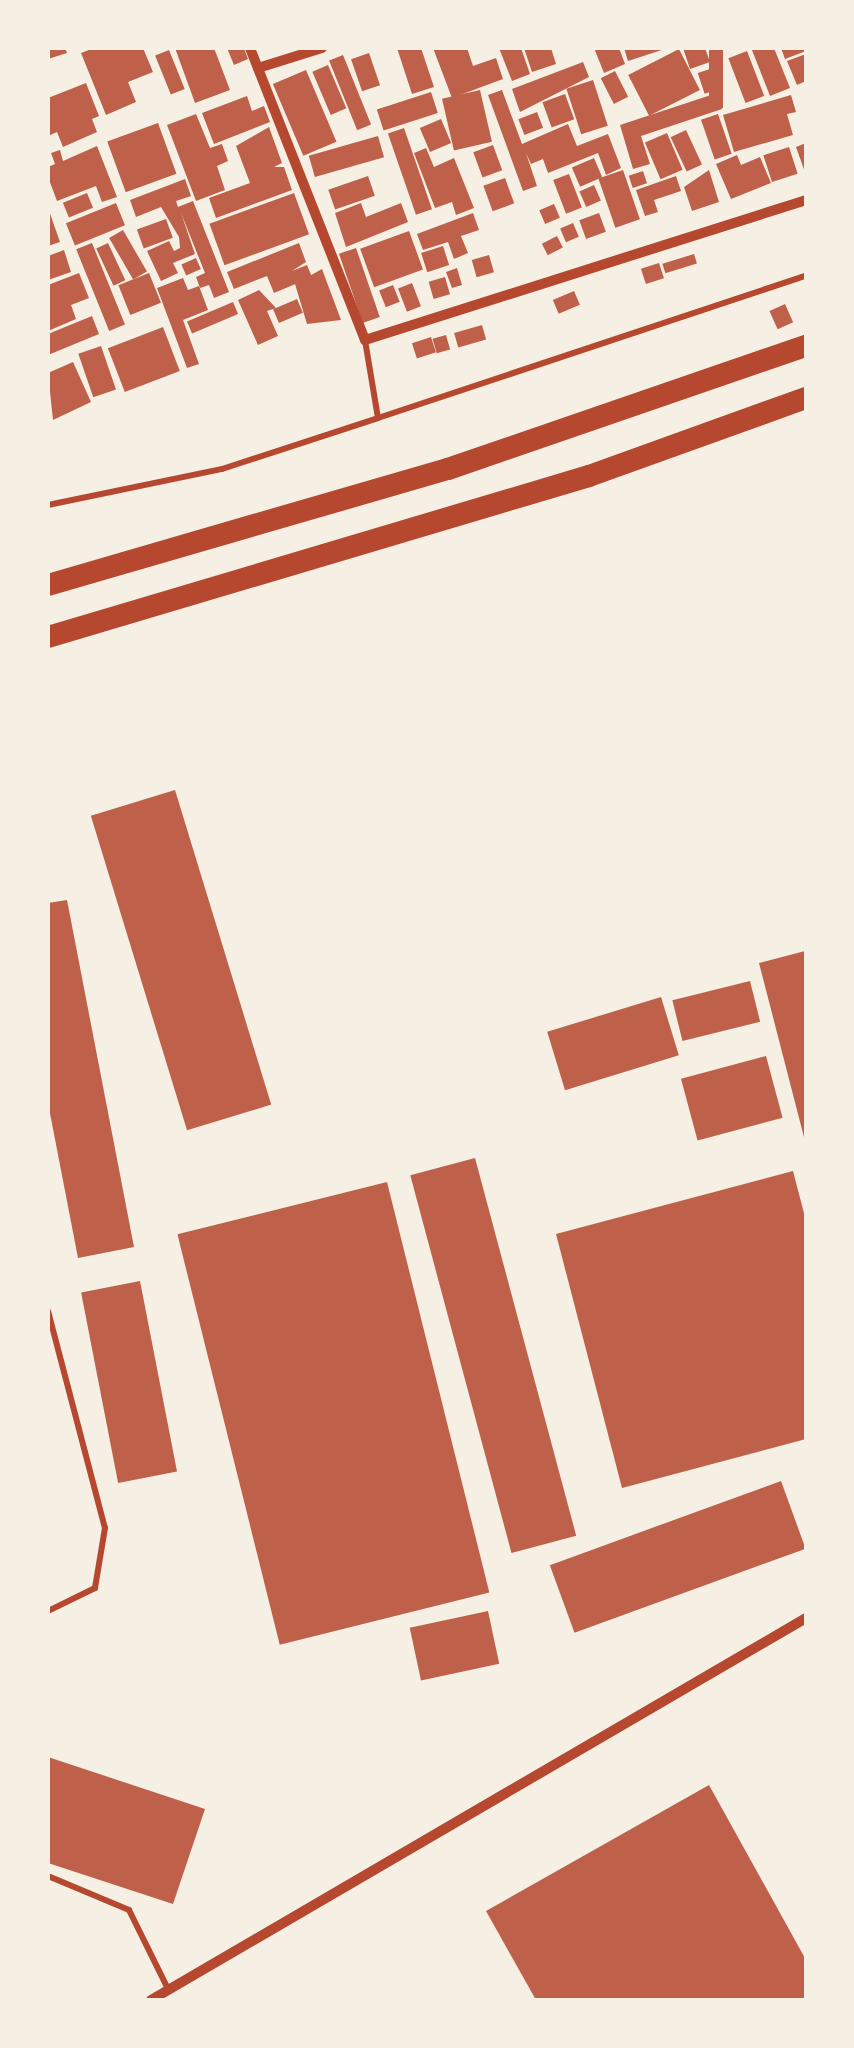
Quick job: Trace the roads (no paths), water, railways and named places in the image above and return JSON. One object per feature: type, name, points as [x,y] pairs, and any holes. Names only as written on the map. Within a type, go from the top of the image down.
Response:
[{"type":"highway","points":[[48,585],[448,468],[806,346]]},
{"type":"highway","points":[[48,637],[589,476],[806,398]]},
{"type":"street","points":[[250,48],[364,340],[806,200]]},
{"type":"street","points":[[258,68],[322,48]]},
{"type":"street","points":[[151,2000],[249,1947],[806,1618]]},
{"type":"lane","points":[[48,506],[222,469],[806,276]]},
{"type":"lane","points":[[364,340],[378,418]]},
{"type":"lane","points":[[48,1311],[105,1528],[94,1588],[48,1612]]},
{"type":"lane","points":[[48,1876],[129,1910],[169,1990]]}]
